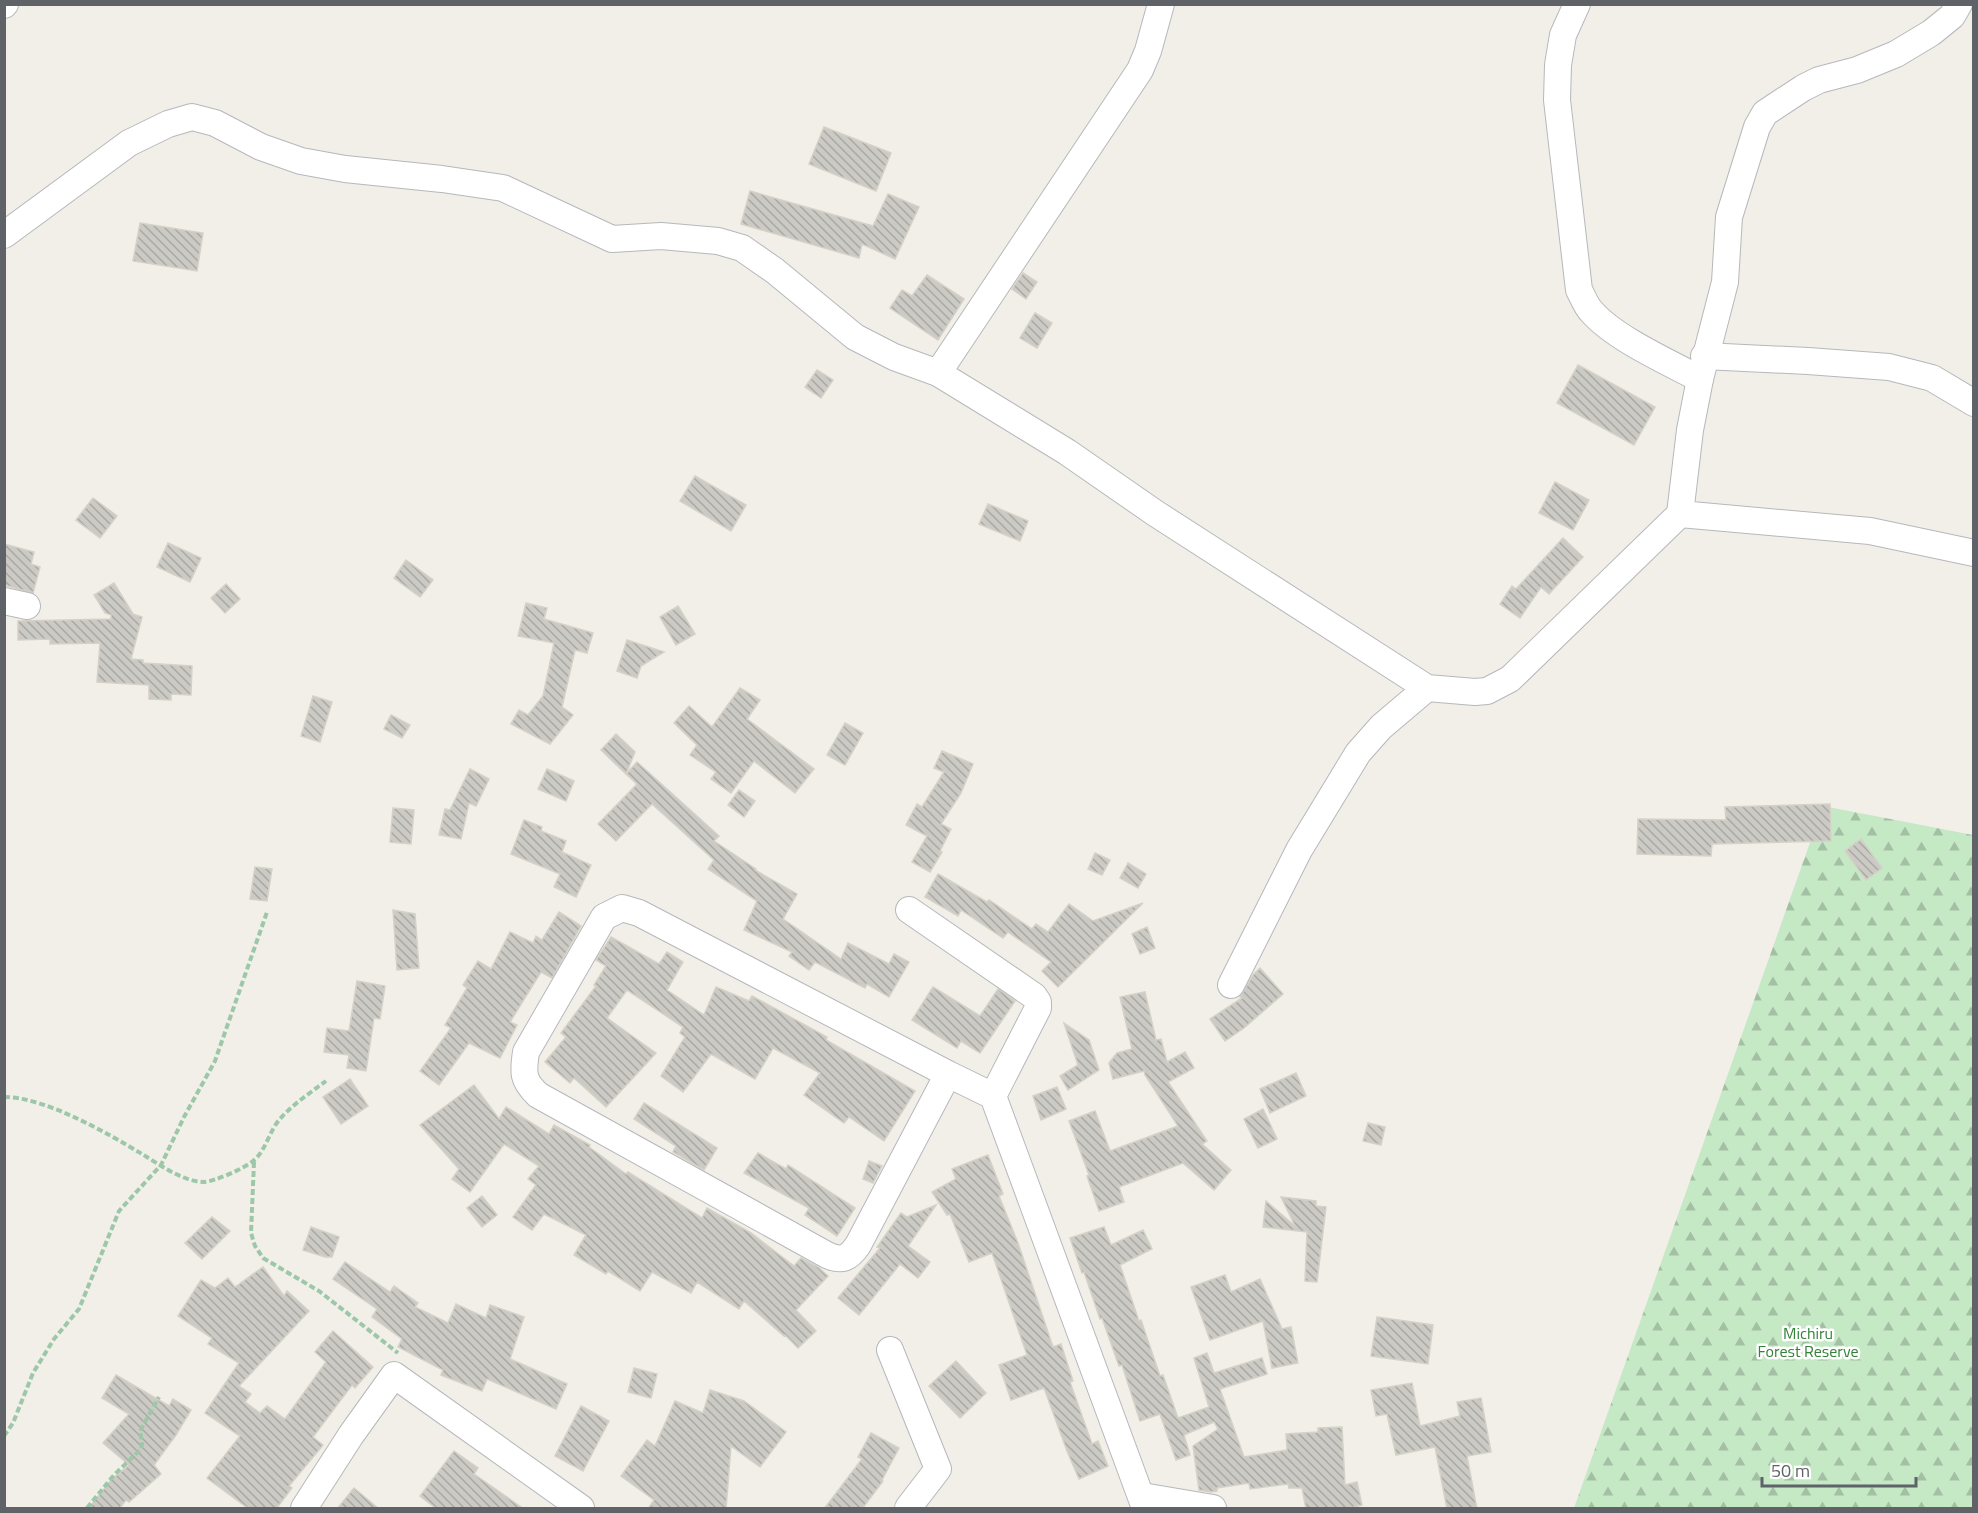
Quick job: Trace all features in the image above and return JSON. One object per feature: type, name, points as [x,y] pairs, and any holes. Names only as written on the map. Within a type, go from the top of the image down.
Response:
[{"type":"street","points":[[938,373],[1140,70],[1148,51],[1161,4]]},
{"type":"street","points":[[1577,4],[1563,35],[1558,65],[1557,100],[1579,290],[1589,310],[1635,344],[1702,367],[1808,361],[1889,367],[1932,378],[1973,401]]},
{"type":"street","points":[[4,235],[129,143],[168,124],[192,117],[215,123],[261,147],[301,161],[345,169],[503,188],[612,239],[672,237],[718,241],[742,248],[775,271],[855,337],[894,357],[938,373],[1067,453],[1155,513],[1427,688],[1481,692],[1510,679],[1680,514],[1684,499],[1690,430],[1702,367],[1725,282],[1729,217],[1756,127],[1765,113],[1803,87],[1819,80],[1857,70],[1896,54],[1937,29],[1952,16],[1959,4]]},
{"type":"street","points":[[1680,514],[1870,531],[1974,553]]},
{"type":"street","points":[[1231,985],[1299,850],[1358,753],[1381,726],[1427,688]]},
{"type":"street","points":[[948,1074],[858,1245],[850,1256],[840,1259],[827,1255],[538,1095],[525,1078],[524,1068],[526,1052],[604,917],[622,908],[639,913],[993,1096],[1144,1502],[1213,1509]]},
{"type":"street","points":[[909,910],[1034,996],[1038,1002],[1038,1008],[993,1096]]},
{"type":"street","points":[[890,1350],[938,1469],[908,1509]]},
{"type":"street","points":[[304,1509],[394,1375],[581,1509]]},
{"type":"path","points":[[4,1436],[13,1423],[38,1364],[54,1339],[79,1309],[120,1210],[161,1165],[215,1061],[267,912]]},
{"type":"path","points":[[326,1081],[280,1118],[254,1161],[251,1233],[255,1246],[263,1258],[319,1291],[397,1352],[399,1357],[394,1375]]},
{"type":"path","points":[[4,1097],[15,1097],[57,1110],[109,1134],[191,1180],[205,1182],[218,1179],[254,1161]]},
{"type":"path","points":[[87,1509],[114,1475],[141,1449],[140,1431],[159,1397]]},
{"type":"green space","name":"Michiru Forest Reserve","points":[[1823,806],[1973,835],[1973,1508],[1574,1508]]},
{"type":"building","points":[[824,127],[891,153],[876,191],[809,164]]},
{"type":"building","points":[[750,191],[873,226],[888,194],[919,207],[895,259],[862,244],[859,258],[741,224]]},
{"type":"building","points":[[140,223],[203,233],[197,271],[133,261]]},
{"type":"building","points":[[1023,273],[1037,282],[1026,299],[1012,289]]},
{"type":"building","points":[[927,275],[964,299],[938,340],[890,308],[902,290],[912,296]]},
{"type":"building","points":[[1035,313],[1052,323],[1037,348],[1020,338]]},
{"type":"building","points":[[1578,365],[1655,407],[1634,445],[1557,403]]},
{"type":"building","points":[[817,370],[833,380],[821,398],[805,387]]},
{"type":"building","points":[[695,476],[746,505],[731,531],[680,501]]},
{"type":"building","points":[[1555,482],[1589,500],[1573,530],[1539,513]]},
{"type":"building","points":[[93,498],[117,516],[100,538],[76,520]]},
{"type":"building","points":[[988,504],[1028,521],[1020,541],[979,524]]},
{"type":"building","points":[[1563,538],[1583,557],[1549,594],[1541,587],[1520,618],[1500,604],[1512,586],[1516,589]]},
{"type":"building","points":[[168,543],[201,558],[190,582],[157,567]]},
{"type":"building","points":[[4,544],[34,552],[31,564],[40,567],[33,593],[4,585]]},
{"type":"building","points":[[406,560],[433,580],[420,597],[394,578]]},
{"type":"building","points":[[114,583],[133,614],[142,617],[131,659],[143,660],[143,663],[192,666],[191,695],[171,694],[171,700],[149,699],[149,685],[97,682],[100,643],[50,644],[50,639],[18,640],[18,621],[111,619],[111,615],[105,613],[94,595]]},
{"type":"building","points":[[226,584],[240,599],[225,613],[211,598]]},
{"type":"building","points":[[526,603],[547,608],[544,619],[593,633],[587,653],[575,650],[562,707],[573,715],[550,744],[511,724],[519,710],[528,715],[543,696],[554,643],[518,636]]},
{"type":"building","points":[[678,606],[695,634],[676,645],[660,617]]},
{"type":"building","points":[[627,640],[664,652],[641,666],[637,678],[617,671]]},
{"type":"building","points":[[740,688],[760,700],[747,719],[814,769],[795,793],[754,761],[731,793],[711,779],[716,772],[690,755],[697,745],[674,723],[689,706],[712,727]]},
{"type":"building","points":[[313,696],[332,702],[320,742],[301,736]]},
{"type":"building","points":[[391,715],[410,725],[402,738],[384,729]]},
{"type":"building","points":[[845,723],[863,733],[845,765],[827,755]]},
{"type":"building","points":[[616,734],[635,752],[626,774],[601,750]]},
{"type":"building","points":[[942,751],[973,764],[961,793],[941,824],[951,829],[940,851],[942,852],[930,872],[912,862],[927,836],[906,825],[917,804],[922,807],[944,772],[934,768]]},
{"type":"building","points":[[637,762],[719,836],[714,841],[755,870],[797,894],[783,919],[841,959],[848,943],[889,964],[894,954],[909,962],[889,997],[867,984],[865,988],[815,962],[809,970],[789,956],[792,952],[744,930],[757,901],[708,869],[714,860],[652,804],[616,841],[598,824],[637,784],[626,774]]},
{"type":"building","points":[[470,769],[489,779],[476,806],[469,803],[461,839],[439,835],[445,809],[450,810]]},
{"type":"building","points":[[547,769],[574,781],[566,801],[538,789]]},
{"type":"building","points":[[739,790],[755,801],[744,817],[728,805]]},
{"type":"building","points":[[1830,804],[1831,841],[1712,844],[1711,856],[1637,854],[1638,819],[1726,820],[1725,807]]},
{"type":"building","points":[[393,808],[414,810],[411,844],[390,842]]},
{"type":"building","points":[[524,820],[542,827],[541,831],[566,841],[562,852],[591,865],[576,897],[554,887],[560,874],[511,854]]},
{"type":"building","points":[[1861,839],[1882,868],[1866,880],[1845,851]]},
{"type":"building","points":[[1095,853],[1110,860],[1102,875],[1088,869]]},
{"type":"building","points":[[1128,863],[1146,874],[1138,888],[1120,878]]},
{"type":"building","points":[[255,867],[272,869],[267,901],[250,899]]},
{"type":"building","points":[[938,874],[987,902],[989,900],[1032,929],[1036,924],[1048,932],[1069,904],[1093,921],[1143,903],[1058,987],[1042,971],[1051,962],[1008,932],[1003,938],[961,910],[958,916],[925,897]]},
{"type":"building","points":[[393,910],[415,914],[419,968],[397,970]]},
{"type":"building","points":[[559,912],[581,926],[552,978],[541,972],[510,1022],[517,1025],[500,1058],[469,1043],[439,1085],[420,1071],[451,1028],[445,1025],[467,988],[463,985],[478,961],[491,969],[510,932],[533,943],[536,936],[542,940]]},
{"type":"building","points":[[1147,927],[1155,948],[1140,954],[1132,934]]},
{"type":"building","points":[[611,937],[659,964],[667,952],[683,962],[667,990],[704,1015],[716,987],[749,1001],[752,996],[827,1037],[826,1040],[915,1091],[884,1141],[849,1117],[844,1123],[804,1095],[820,1073],[773,1048],[755,1079],[711,1054],[683,1092],[661,1076],[685,1037],[680,1033],[683,1027],[627,990],[607,1018],[656,1053],[606,1107],[574,1078],[570,1083],[545,1062],[566,1037],[561,1033],[596,986],[594,985],[606,966],[596,960]]},
{"type":"building","points":[[1260,968],[1283,994],[1244,1028],[1225,1041],[1210,1019],[1242,998],[1240,997],[1253,975]]},
{"type":"building","points":[[357,981],[385,986],[380,1019],[374,1018],[366,1071],[347,1068],[349,1055],[324,1052],[327,1028],[349,1031]]},
{"type":"building","points":[[933,987],[980,1016],[998,989],[1015,1001],[980,1053],[961,1041],[957,1048],[912,1020]]},
{"type":"building","points":[[1145,992],[1156,1040],[1161,1039],[1167,1062],[1185,1052],[1194,1068],[1168,1082],[1207,1141],[1202,1144],[1231,1170],[1214,1190],[1183,1163],[1119,1187],[1124,1202],[1099,1211],[1087,1176],[1089,1175],[1069,1121],[1095,1111],[1110,1151],[1178,1126],[1144,1071],[1113,1079],[1109,1063],[1117,1053],[1132,1049],[1120,997]]},
{"type":"building","points":[[1064,1023],[1089,1040],[1099,1070],[1068,1090],[1060,1076],[1078,1065]]},
{"type":"building","points":[[1296,1073],[1306,1096],[1270,1113],[1260,1089]]},
{"type":"building","points":[[350,1079],[368,1106],[341,1124],[323,1097]]},
{"type":"building","points":[[474,1085],[499,1119],[506,1107],[549,1134],[554,1125],[590,1145],[589,1147],[626,1174],[628,1172],[702,1218],[707,1208],[751,1233],[794,1266],[801,1258],[818,1267],[828,1276],[796,1310],[816,1331],[798,1348],[744,1301],[739,1309],[697,1282],[691,1293],[652,1272],[640,1291],[608,1271],[606,1274],[574,1255],[586,1235],[544,1214],[532,1230],[513,1217],[536,1185],[528,1179],[539,1166],[504,1144],[470,1192],[452,1179],[459,1169],[420,1125]]},
{"type":"building","points":[[1057,1087],[1066,1109],[1041,1120],[1033,1096]]},
{"type":"building","points":[[644,1103],[717,1148],[704,1170],[673,1152],[676,1146],[634,1119]]},
{"type":"building","points":[[1263,1109],[1277,1139],[1258,1148],[1244,1119]]},
{"type":"building","points":[[1368,1123],[1385,1127],[1381,1145],[1363,1141]]},
{"type":"building","points":[[758,1153],[786,1169],[788,1165],[855,1208],[837,1236],[805,1215],[809,1208],[744,1173]]},
{"type":"building","points":[[988,1155],[1003,1194],[999,1196],[1018,1243],[1053,1347],[1061,1344],[1073,1381],[1070,1382],[1092,1444],[1098,1441],[1108,1466],[1079,1479],[1044,1388],[1011,1400],[999,1365],[1027,1355],[992,1253],[969,1262],[950,1214],[947,1215],[932,1192],[956,1179],[952,1169]]},
{"type":"building","points":[[869,1161],[882,1166],[873,1183],[863,1179]]},
{"type":"building","points":[[482,1196],[497,1215],[482,1227],[467,1208]]},
{"type":"building","points":[[1281,1197],[1316,1201],[1316,1206],[1326,1207],[1317,1282],[1305,1281],[1307,1232],[1263,1227],[1266,1201],[1295,1226]]},
{"type":"building","points":[[936,1205],[908,1246],[930,1262],[918,1278],[900,1264],[859,1315],[838,1298],[880,1248],[877,1247],[901,1213],[907,1217]]},
{"type":"building","points":[[212,1217],[230,1231],[202,1259],[185,1243]]},
{"type":"building","points":[[311,1227],[339,1237],[332,1257],[303,1250]]},
{"type":"building","points":[[1104,1227],[1111,1245],[1143,1230],[1152,1249],[1120,1265],[1139,1321],[1141,1320],[1160,1376],[1163,1375],[1178,1418],[1209,1407],[1194,1358],[1207,1353],[1214,1373],[1262,1358],[1267,1374],[1220,1389],[1244,1457],[1287,1450],[1286,1434],[1318,1432],[1318,1428],[1342,1427],[1345,1485],[1357,1482],[1362,1505],[1347,1509],[1306,1509],[1302,1488],[1289,1488],[1288,1484],[1250,1489],[1249,1483],[1217,1488],[1217,1491],[1211,1492],[1199,1490],[1193,1446],[1218,1429],[1214,1422],[1184,1435],[1190,1455],[1176,1460],[1160,1414],[1140,1421],[1122,1365],[1119,1366],[1070,1238]]},
{"type":"building","points":[[345,1262],[390,1292],[394,1286],[418,1303],[415,1307],[448,1323],[456,1304],[486,1318],[490,1305],[524,1317],[510,1359],[567,1384],[556,1409],[487,1379],[482,1391],[441,1375],[443,1370],[398,1347],[402,1339],[372,1317],[377,1309],[333,1279]]},
{"type":"building","points":[[263,1267],[284,1296],[287,1291],[309,1311],[239,1386],[251,1394],[245,1402],[260,1413],[267,1406],[285,1419],[326,1362],[315,1352],[333,1331],[373,1367],[355,1388],[352,1385],[313,1437],[323,1445],[289,1486],[292,1488],[276,1509],[249,1509],[207,1478],[240,1436],[205,1413],[239,1363],[208,1344],[212,1338],[178,1316],[201,1280],[215,1288],[228,1278],[235,1287]]},
{"type":"building","points":[[1225,1275],[1231,1292],[1260,1279],[1282,1329],[1291,1327],[1298,1363],[1272,1368],[1263,1321],[1210,1340],[1191,1287]]},
{"type":"building","points":[[1377,1317],[1433,1325],[1428,1364],[1371,1356]]},
{"type":"building","points":[[956,1361],[986,1393],[960,1418],[929,1386]]},
{"type":"building","points":[[634,1368],[657,1374],[651,1398],[628,1392]]},
{"type":"building","points":[[116,1375],[169,1406],[173,1399],[191,1410],[154,1465],[161,1474],[129,1502],[126,1500],[119,1509],[88,1509],[111,1480],[129,1465],[103,1443],[129,1414],[102,1398]]},
{"type":"building","points":[[1412,1383],[1420,1426],[1460,1416],[1457,1402],[1481,1398],[1491,1452],[1467,1456],[1477,1509],[1447,1509],[1435,1447],[1396,1455],[1387,1414],[1376,1416],[1371,1390]]},
{"type":"building","points":[[710,1390],[744,1401],[786,1432],[760,1467],[731,1446],[726,1509],[648,1509],[654,1500],[621,1476],[647,1440],[655,1446],[675,1401],[703,1413]]},
{"type":"building","points":[[581,1406],[609,1421],[583,1471],[555,1456]]},
{"type":"building","points":[[871,1433],[899,1448],[883,1481],[862,1509],[824,1509],[862,1459],[858,1457]]},
{"type":"building","points":[[454,1451],[478,1468],[474,1474],[524,1509],[437,1509],[420,1496]]},
{"type":"building","points":[[354,1488],[379,1509],[337,1509]]}]
